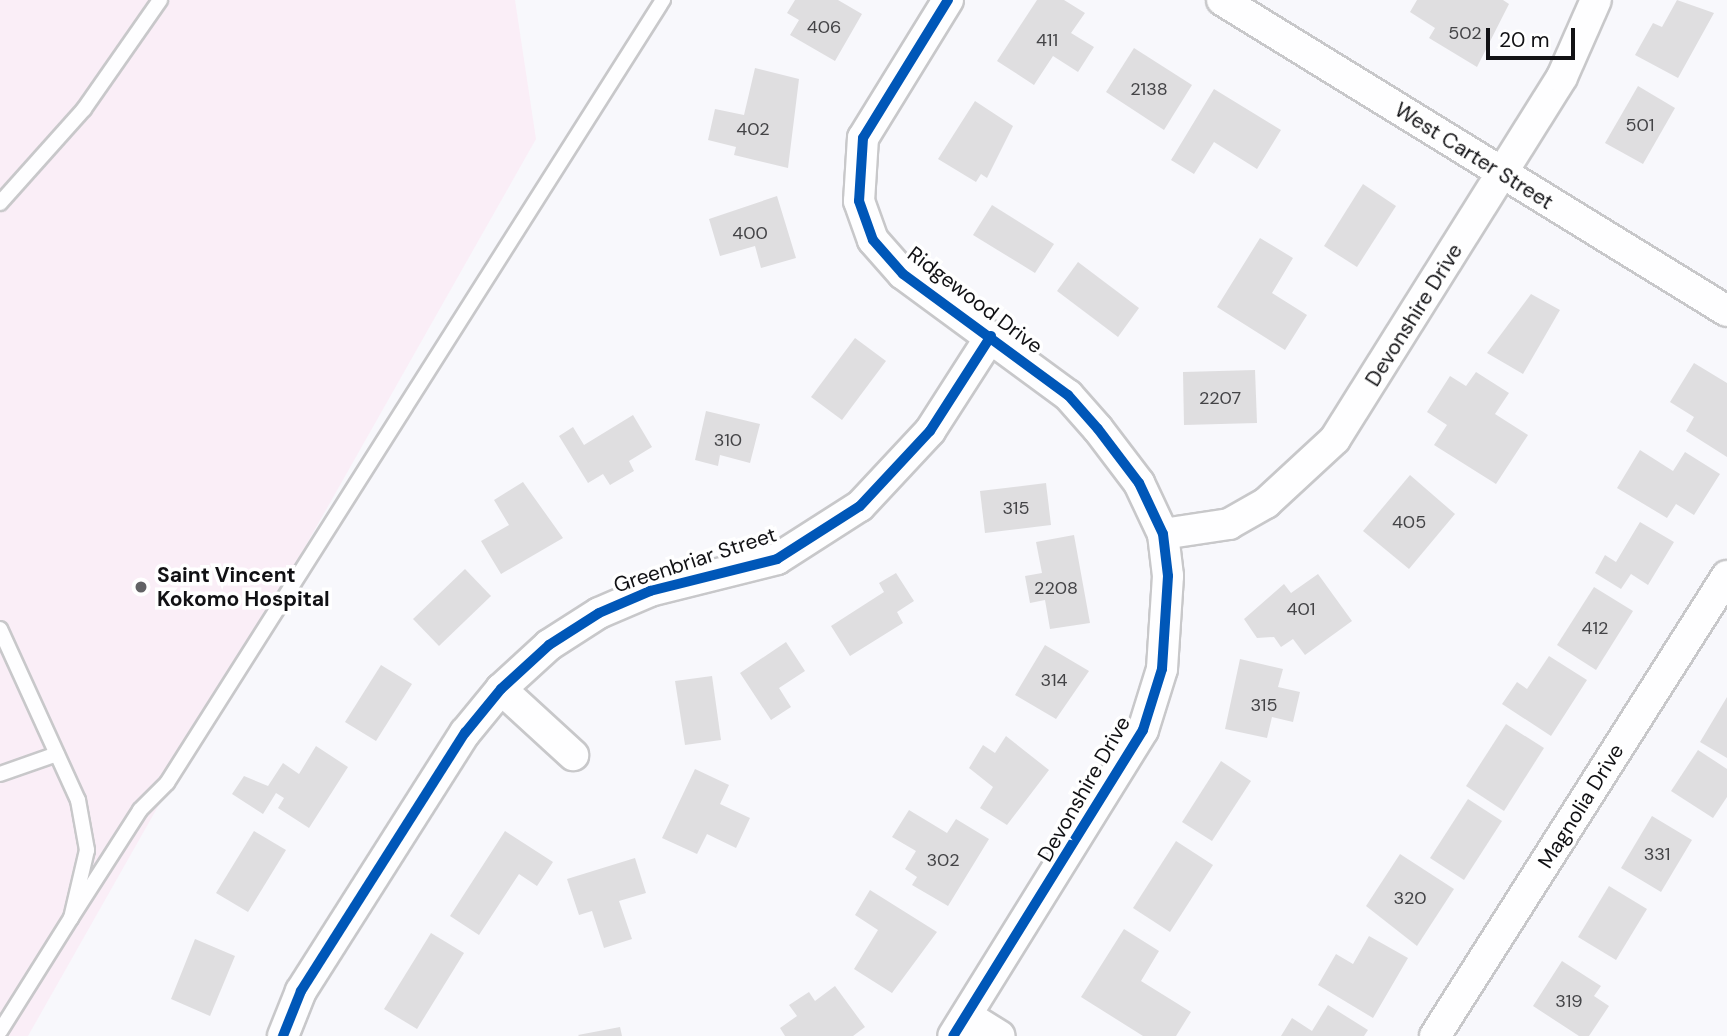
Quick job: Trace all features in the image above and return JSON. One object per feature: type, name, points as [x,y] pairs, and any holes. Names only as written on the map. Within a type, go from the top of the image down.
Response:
[{"type":"street","name":"Ridgewood Drive","points":[[948,0],[863,138],[859,201],[873,240],[903,274],[1068,395],[1139,483],[1163,534]]},
{"type":"street","name":"West Carter Street","points":[[1222,0],[1727,311]]},
{"type":"street","name":"Devonshire Drive","points":[[961,1026],[1143,730],[1162,669],[1168,576],[1163,534],[1229,524],[1266,503],[1335,439],[1504,174],[1562,77],[1596,0]]},
{"type":"street","name":"Greenbriar Street","points":[[282,1036],[301,991],[465,733],[500,689],[549,645],[599,613],[650,591],[777,559],[860,506],[930,431],[991,336]]},
{"type":"street","name":"Magnolia Drive","points":[[1435,1036],[1727,576]]},
{"type":"street","points":[[500,689],[573,755]]},
{"type":"street","points":[[961,1026],[1000,1036]]},
{"type":"lane","points":[[0,203],[84,109],[160,0]]},
{"type":"lane","points":[[0,1031],[140,810],[167,783],[663,0]]},
{"type":"lane","points":[[0,629],[78,800],[87,850],[71,918]]},
{"type":"lane","points":[[0,774],[57,754]]},
{"type":"shaded area","name":"Saint Vincent Kokomo Hospital","points":[[0,0],[515,0],[536,139],[28,1036],[0,1036]]},
{"type":"building","points":[[795,0],[838,0],[862,14],[835,61],[790,35],[799,20],[787,13]]},
{"type":"building","points":[[1037,0],[1064,0],[1085,13],[1071,33],[1094,47],[1078,72],[1053,56],[1034,85],[997,61]]},
{"type":"building","points":[[1417,0],[1503,0],[1509,4],[1477,67],[1429,38],[1435,28],[1410,12]]},
{"type":"building","points":[[1677,0],[1714,13],[1678,78],[1635,55],[1653,23],[1662,27]]},
{"type":"building","points":[[1134,48],[1192,85],[1164,130],[1106,92]]},
{"type":"building","points":[[755,68],[799,79],[788,168],[734,155],[736,147],[708,140],[715,109],[744,115]]},
{"type":"building","points":[[1638,86],[1675,108],[1643,164],[1605,143]]},
{"type":"building","points":[[1214,89],[1281,130],[1257,169],[1214,142],[1194,174],[1171,160]]},
{"type":"building","points":[[975,101],[1013,126],[987,178],[981,174],[976,182],[938,159]]},
{"type":"building","points":[[1363,184],[1396,206],[1357,267],[1324,246]]},
{"type":"building","points":[[777,196],[796,258],[761,268],[755,246],[720,256],[709,219]]},
{"type":"building","points":[[992,205],[1054,244],[1035,273],[973,235]]},
{"type":"building","points":[[1260,238],[1293,258],[1272,293],[1307,315],[1285,350],[1217,307]]},
{"type":"building","points":[[1078,262],[1139,308],[1118,337],[1057,291]]},
{"type":"building","points":[[1531,294],[1560,310],[1523,374],[1487,353]]},
{"type":"building","points":[[855,338],[886,361],[842,420],[811,397]]},
{"type":"building","points":[[1694,363],[1727,383],[1727,457],[1686,431],[1694,417],[1670,402]]},
{"type":"building","points":[[1255,370],[1257,423],[1184,425],[1183,372]]},
{"type":"building","points":[[1476,372],[1509,393],[1495,414],[1528,435],[1496,484],[1434,445],[1447,425],[1427,412],[1450,376],[1466,386]]},
{"type":"building","points":[[706,411],[760,424],[750,463],[720,455],[718,466],[695,460]]},
{"type":"building","points":[[633,415],[652,447],[629,461],[634,471],[610,485],[603,474],[588,483],[559,436],[573,427],[584,445]]},
{"type":"building","points":[[1640,450],[1673,471],[1685,452],[1720,474],[1694,515],[1676,504],[1667,518],[1617,488]]},
{"type":"building","points":[[1410,475],[1455,514],[1409,569],[1363,531]]},
{"type":"building","points":[[523,482],[563,538],[501,574],[481,541],[509,525],[494,500]]},
{"type":"building","points":[[1046,483],[1051,525],[985,533],[980,491]]},
{"type":"building","points":[[1640,522],[1674,542],[1648,585],[1631,574],[1621,589],[1595,573],[1605,555],[1616,562]]},
{"type":"building","points":[[1074,535],[1090,623],[1050,629],[1045,600],[1030,603],[1025,576],[1042,573],[1036,542]]},
{"type":"building","points":[[465,569],[491,596],[439,646],[413,619]]},
{"type":"building","points":[[896,573],[914,601],[897,612],[903,623],[850,656],[831,626],[884,592],[879,583]]},
{"type":"building","points":[[1318,574],[1352,621],[1305,655],[1293,639],[1281,647],[1274,637],[1257,638],[1244,619],[1284,584],[1291,593]]},
{"type":"building","points":[[1594,587],[1633,611],[1596,670],[1557,645]]},
{"type":"building","points":[[786,642],[805,671],[779,688],[791,707],[771,720],[740,673]]},
{"type":"building","points":[[1045,645],[1089,671],[1056,719],[1015,695]]},
{"type":"building","points":[[1549,656],[1587,680],[1551,736],[1502,704],[1517,682],[1527,689]]},
{"type":"building","points":[[1240,659],[1283,669],[1278,687],[1300,692],[1293,722],[1272,717],[1267,738],[1225,729]]},
{"type":"building","points":[[381,665],[412,684],[376,741],[345,722]]},
{"type":"building","points":[[712,676],[721,740],[685,745],[675,681]]},
{"type":"building","points":[[1727,697],[1727,758],[1700,742]]},
{"type":"building","points":[[1506,724],[1544,748],[1504,811],[1466,786]]},
{"type":"building","points":[[1006,736],[1049,770],[1007,825],[980,808],[993,787],[969,768],[983,745],[995,753]]},
{"type":"building","points":[[316,746],[348,767],[309,828],[278,808],[284,798],[276,793],[263,814],[232,794],[244,776],[268,786],[283,763],[299,774]]},
{"type":"building","points":[[1698,750],[1727,769],[1727,797],[1713,818],[1671,791]]},
{"type":"building","points":[[1221,761],[1251,781],[1212,841],[1182,822]]},
{"type":"building","points":[[695,769],[729,785],[720,804],[750,818],[736,848],[707,834],[697,854],[662,838]]},
{"type":"building","points":[[1468,799],[1502,821],[1464,880],[1430,858]]},
{"type":"building","points":[[909,810],[947,833],[956,819],[989,839],[948,906],[912,885],[917,877],[905,869],[916,851],[892,837]]},
{"type":"building","points":[[1652,816],[1692,840],[1661,892],[1621,868]]},
{"type":"building","points":[[254,831],[286,850],[248,912],[216,893]]},
{"type":"building","points":[[505,831],[553,862],[537,886],[519,874],[479,935],[450,916]]},
{"type":"building","points":[[1176,841],[1213,865],[1170,932],[1133,908]]},
{"type":"building","points":[[1400,854],[1454,889],[1417,946],[1366,906]]},
{"type":"building","points":[[635,858],[646,893],[619,901],[632,939],[604,948],[592,911],[579,915],[567,879]]},
{"type":"building","points":[[1609,886],[1647,909],[1616,960],[1578,937]]},
{"type":"building","points":[[870,890],[937,932],[892,993],[854,969],[878,930],[855,915]]},
{"type":"building","points":[[1124,929],[1159,951],[1141,981],[1191,1012],[1176,1036],[1143,1036],[1081,997]]},
{"type":"building","points":[[431,933],[464,953],[417,1029],[384,1009]]},
{"type":"building","points":[[1369,936],[1408,958],[1373,1018],[1318,985],[1336,954],[1353,964]]},
{"type":"building","points":[[195,939],[235,956],[210,1016],[171,999]]},
{"type":"building","points":[[1562,961],[1601,986],[1594,996],[1609,1006],[1589,1036],[1579,1036],[1533,1006]]},
{"type":"building","points":[[835,986],[865,1027],[853,1036],[785,1036],[780,1028],[797,1016],[789,1005],[809,992],[815,1001]]},
{"type":"building","points":[[1328,1005],[1368,1030],[1364,1036],[1281,1036],[1292,1018],[1312,1031]]},
{"type":"building","points":[[620,1027],[622,1036],[578,1035]]},
{"type":"cycle path","points":[[948,0],[863,138],[859,201],[873,240],[903,274],[1068,395],[1098,429],[1139,483],[1163,534],[1168,576],[1162,669],[1143,730],[953,1036]]},
{"type":"cycle path","points":[[283,1036],[301,991],[465,733],[501,689],[549,645],[599,613],[650,591],[777,559],[860,506],[930,431],[991,336]]},
{"type":"place","name":"Saint Vincent Kokomo Hospital","points":[[141,587]]}]
